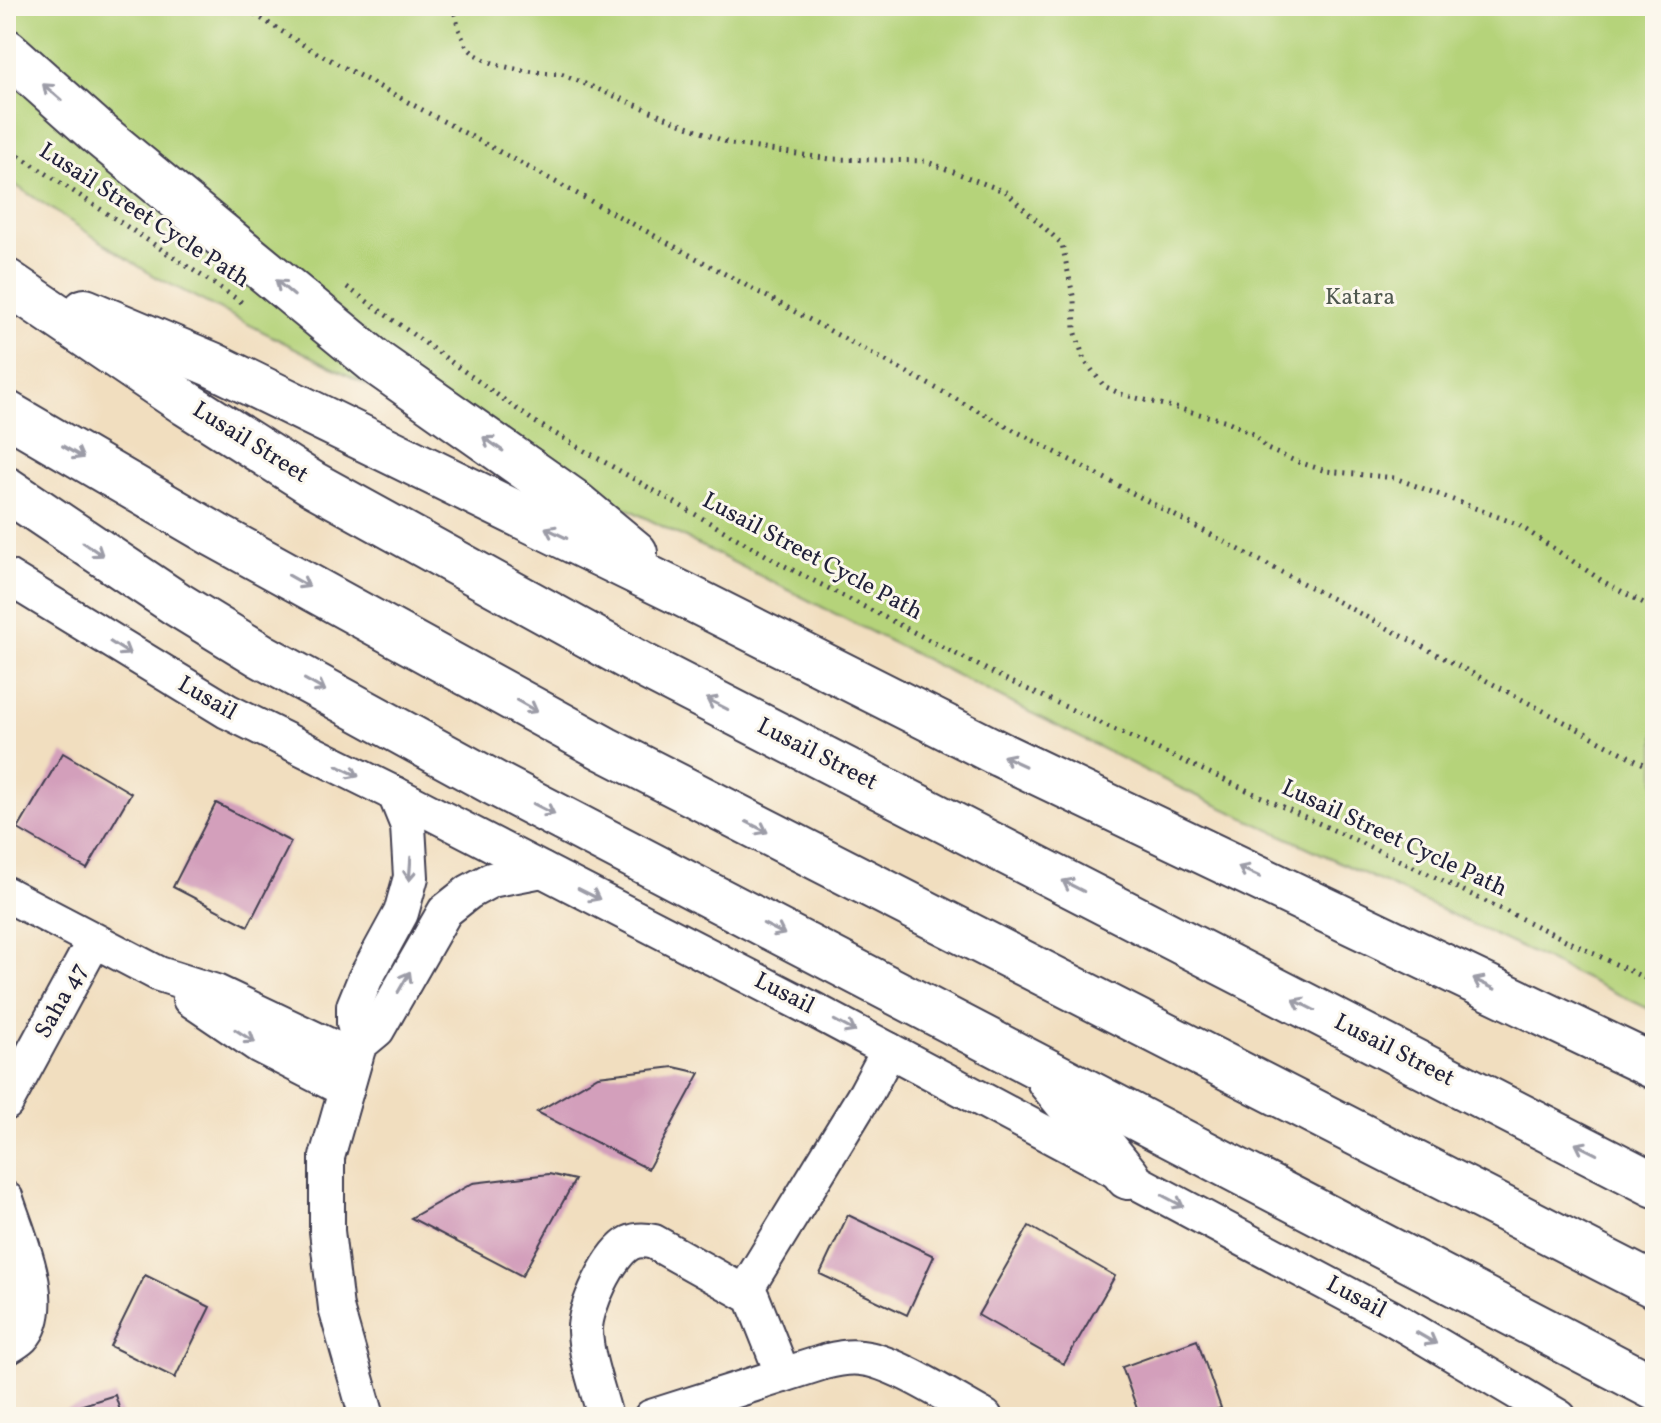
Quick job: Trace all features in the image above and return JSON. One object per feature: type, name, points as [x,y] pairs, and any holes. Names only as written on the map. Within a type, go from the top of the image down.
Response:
[{"type":"highway","points":[[6,51],[98,133],[377,363],[570,499],[686,596]]},
{"type":"highway","points":[[8,282],[211,364],[686,596],[1001,755],[1655,1067]]},
{"type":"highway","name":"Lusail Street","points":[[8,282],[187,404],[313,484],[642,665],[1655,1185]]},
{"type":"highway","points":[[6,413],[215,535],[605,749],[1655,1286]]},
{"type":"highway","points":[[6,489],[177,604],[262,656],[494,783],[1655,1388]]},
{"type":"highway","points":[[1544,1013],[1655,1047]]},
{"type":"highway","points":[[1038,1066],[1128,1177]]},
{"type":"highway","points":[[1533,1324],[1643,1417]]},
{"type":"street","name":"Lusail","points":[[6,576],[227,711],[395,794],[889,1050],[1392,1318],[1559,1417]]},
{"type":"street","points":[[367,1417],[336,1308],[327,1231],[327,1157],[354,1064],[354,1006],[401,913],[411,877],[408,826],[395,794]]},
{"type":"street","points":[[354,1064],[445,911],[491,880],[542,870]]},
{"type":"street","points":[[6,894],[159,974],[201,1008],[258,1045],[354,1064]]},
{"type":"street","name":"Saha 47","points":[[6,1103],[94,941]]},
{"type":"street","points":[[745,1291],[889,1050]]},
{"type":"street","points":[[6,1199],[32,1283],[35,1310],[21,1338],[6,1348]]},
{"type":"street","points":[[605,1417],[585,1329],[591,1303],[621,1249],[632,1242],[654,1242],[745,1291],[757,1306],[783,1375]]},
{"type":"street","points":[[651,1417],[842,1358],[872,1360],[900,1371],[985,1417]]},
{"type":"path","points":[[241,6],[310,49],[906,372],[1655,770]]},
{"type":"path","points":[[453,6],[466,46],[488,62],[537,73],[561,74],[731,144],[830,159],[925,161],[1006,192],[1062,244],[1074,300],[1079,345],[1084,360],[1104,386],[1121,394],[1227,421],[1253,434],[1267,449],[1295,461],[1326,471],[1395,478],[1517,524],[1604,582],[1655,609]]},
{"type":"path","name":"Lusail Street Cycle Path","points":[[6,147],[245,305],[275,309],[294,295]]},
{"type":"path","name":"Lusail Street Cycle Path","points":[[339,281],[535,422],[783,565],[1005,679],[1416,868],[1655,983]]},
{"type":"green space","name":"Katara","points":[[6,6],[1655,6],[1655,1012],[1178,787],[618,504],[379,391],[152,275],[6,179]]},
{"type":"building","points":[[63,753],[131,793],[87,869],[18,829]]},
{"type":"building","points":[[216,803],[291,842],[248,926],[173,887]]},
{"type":"building","points":[[674,1067],[700,1073],[648,1169],[537,1112],[598,1076]]},
{"type":"building","points":[[549,1174],[575,1180],[522,1276],[411,1218],[473,1183]]},
{"type":"building","points":[[848,1215],[934,1256],[907,1315],[820,1274]]},
{"type":"building","points":[[1029,1226],[1115,1276],[1064,1364],[978,1315]]},
{"type":"building","points":[[145,1275],[210,1307],[175,1378],[110,1346]]},
{"type":"building","points":[[1197,1340],[1221,1408],[1195,1417],[1140,1417],[1122,1367]]},
{"type":"building","points":[[115,1395],[122,1417],[47,1416]]}]
